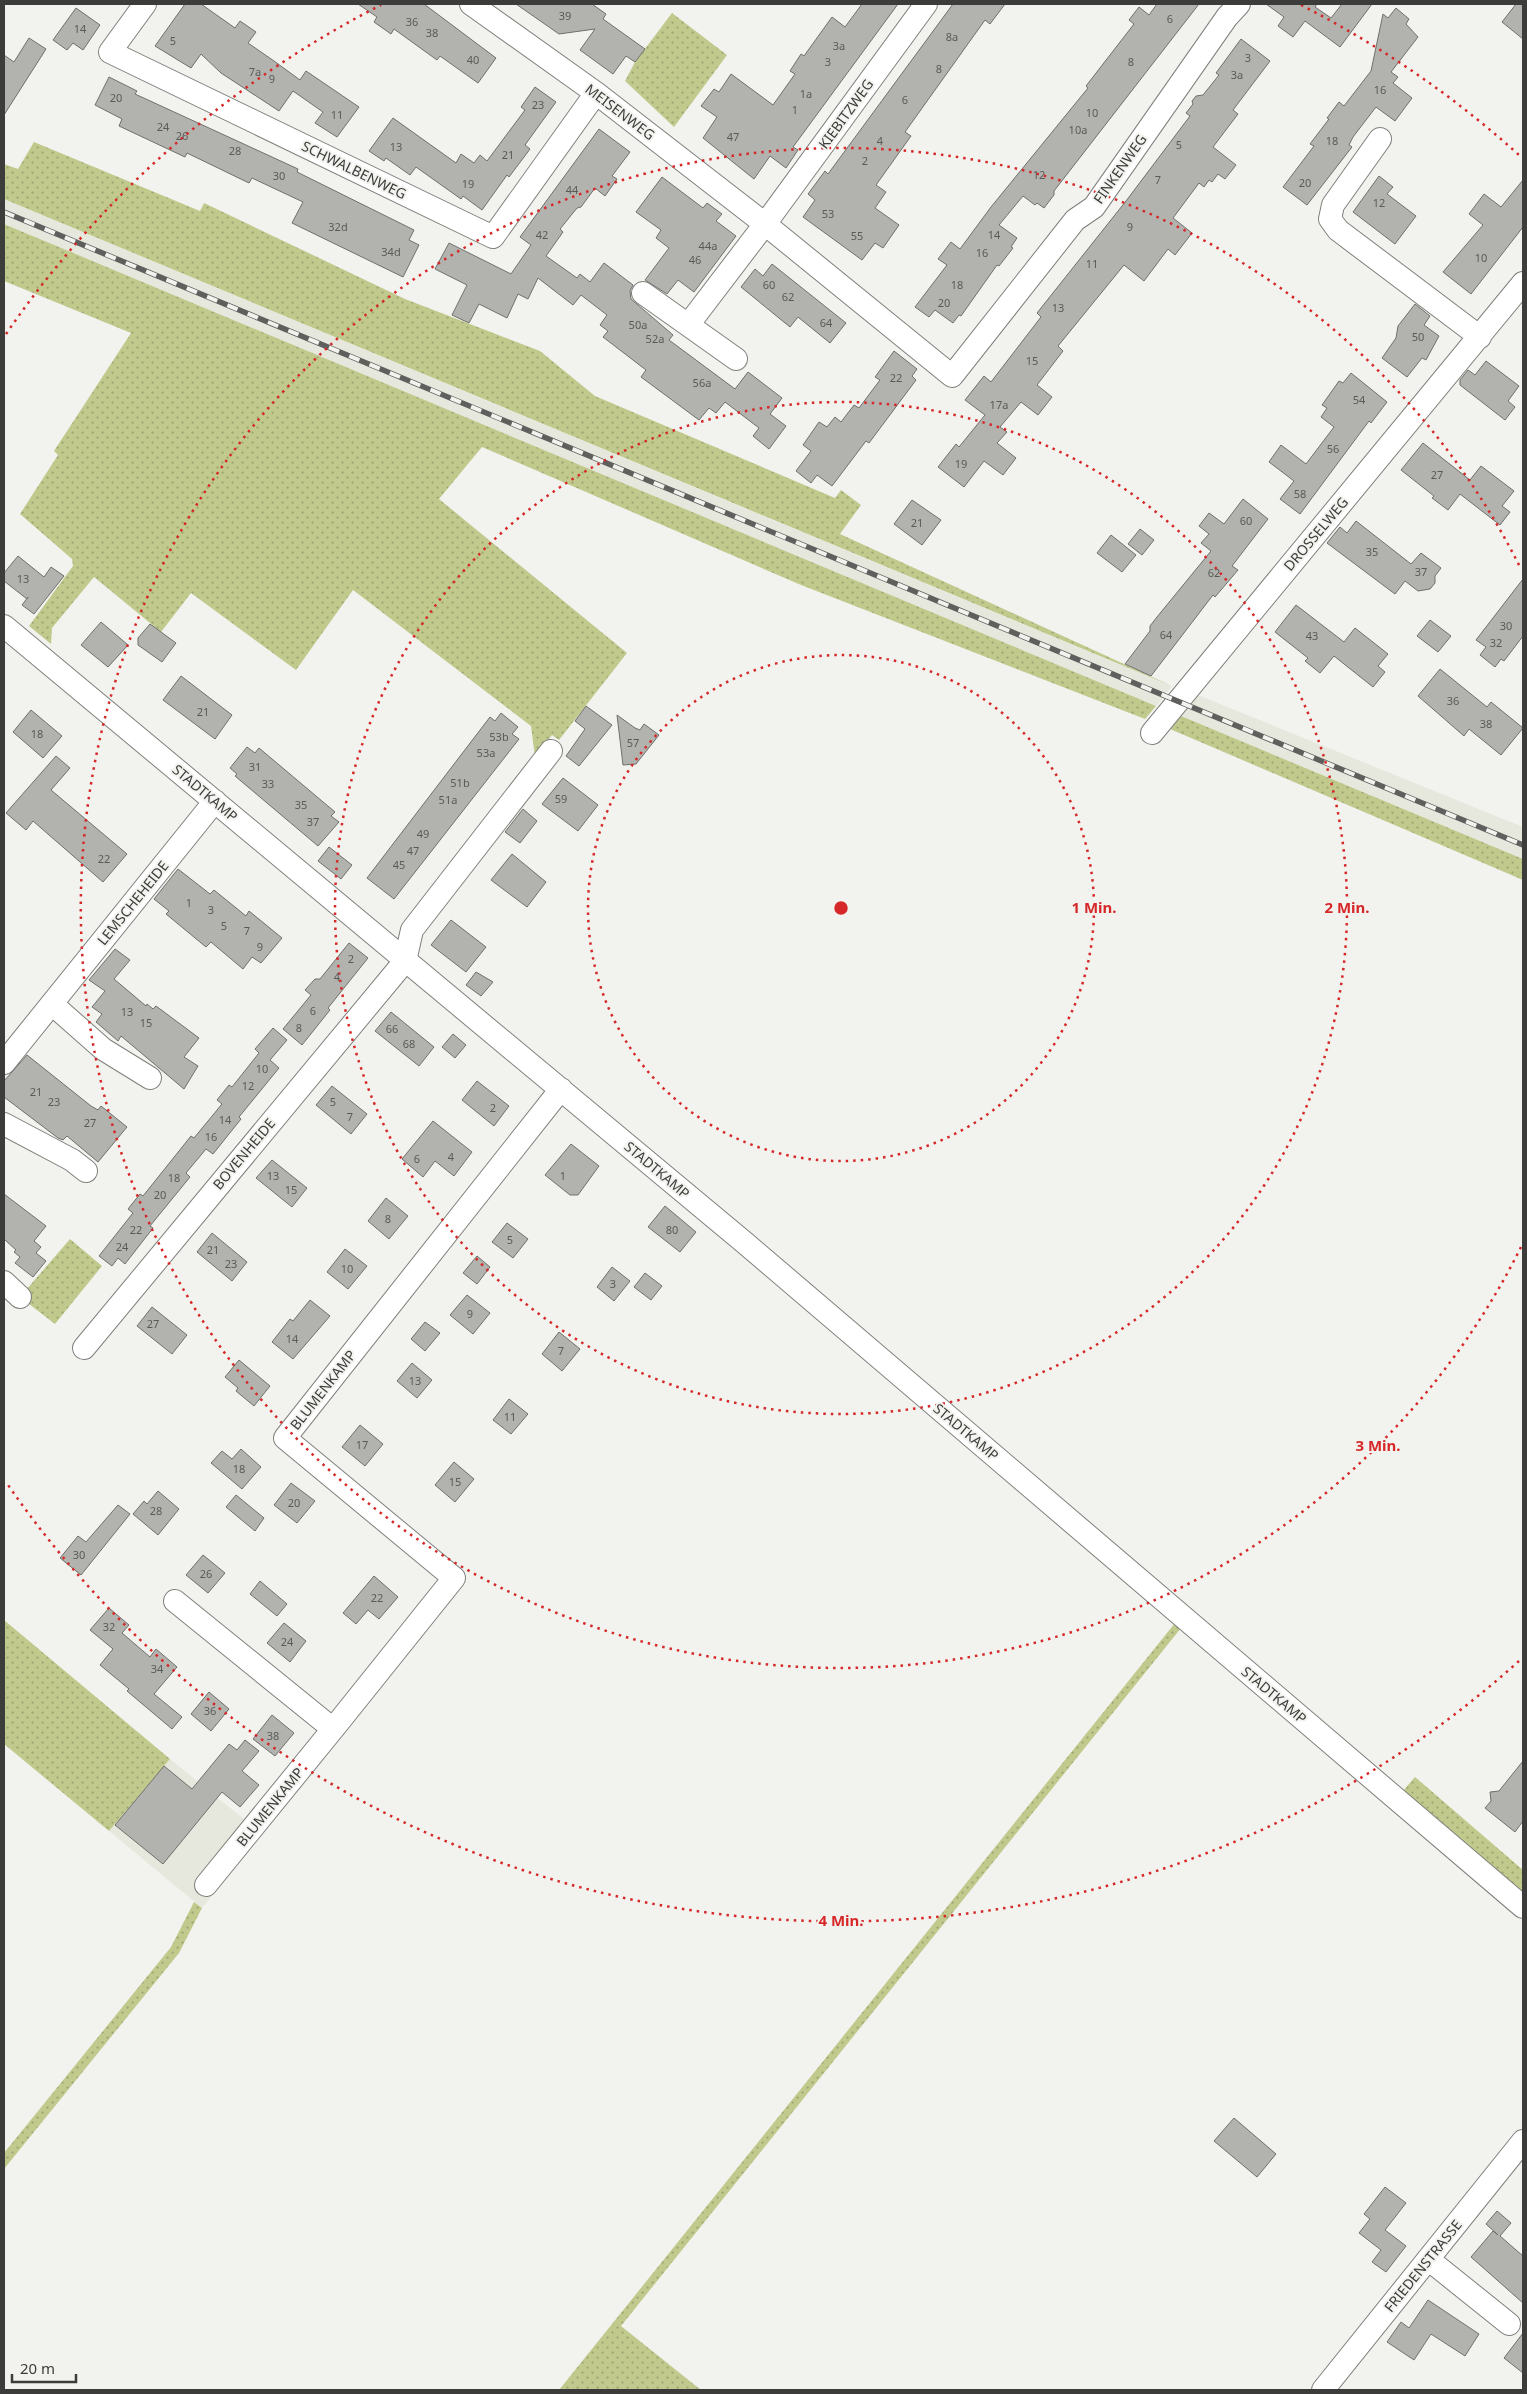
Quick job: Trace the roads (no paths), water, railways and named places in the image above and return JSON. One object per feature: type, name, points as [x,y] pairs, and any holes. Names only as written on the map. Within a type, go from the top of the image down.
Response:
[{"type":"street","name":"SCHWALBENWEG","points":[[145,4],[110,52],[493,236],[596,93]]},
{"type":"street","name":"MEISENWEG","points":[[471,4],[596,93],[765,224],[952,376],[972,350]]},
{"type":"street","name":"KIEBITZWEG","points":[[765,224],[926,4]]},
{"type":"street","name":"FINKENWEG","points":[[972,350],[1075,220],[1094,207],[1227,17],[1240,4]]},
{"type":"street","points":[[1380,139],[1333,205],[1330,220],[1338,230],[1480,337]]},
{"type":"street","points":[[688,325],[765,224]]},
{"type":"street","name":"DROSSELWEG","points":[[1152,733],[1523,283]]},
{"type":"street","points":[[643,293],[736,359]]},
{"type":"street","name":"STADTKAMP","points":[[4,626],[745,1243],[1523,1907]]},
{"type":"street","points":[[404,961],[412,930],[551,751]]},
{"type":"street","name":"LEMSCHEHEIDE","points":[[4,1063],[215,801]]},
{"type":"street","name":"BOVENHEIDE","points":[[84,1348],[404,961]]},
{"type":"street","points":[[52,1004],[104,1049],[150,1078]]},
{"type":"street","name":"BLUMENKAMP","points":[[206,1885],[454,1578],[285,1438],[561,1089]]},
{"type":"street","points":[[4,1124],[72,1160],[86,1172]]},
{"type":"street","points":[[4,1282],[20,1297]]},
{"type":"street","points":[[175,1601],[333,1729]]},
{"type":"street","name":"FRIEDENSTRASSE","points":[[1334,2387],[1428,2259],[1523,2141]]},
{"type":"street","points":[[1428,2259],[1509,2324]]},
{"type":"railway","points":[[4,212],[1523,845]]}]
